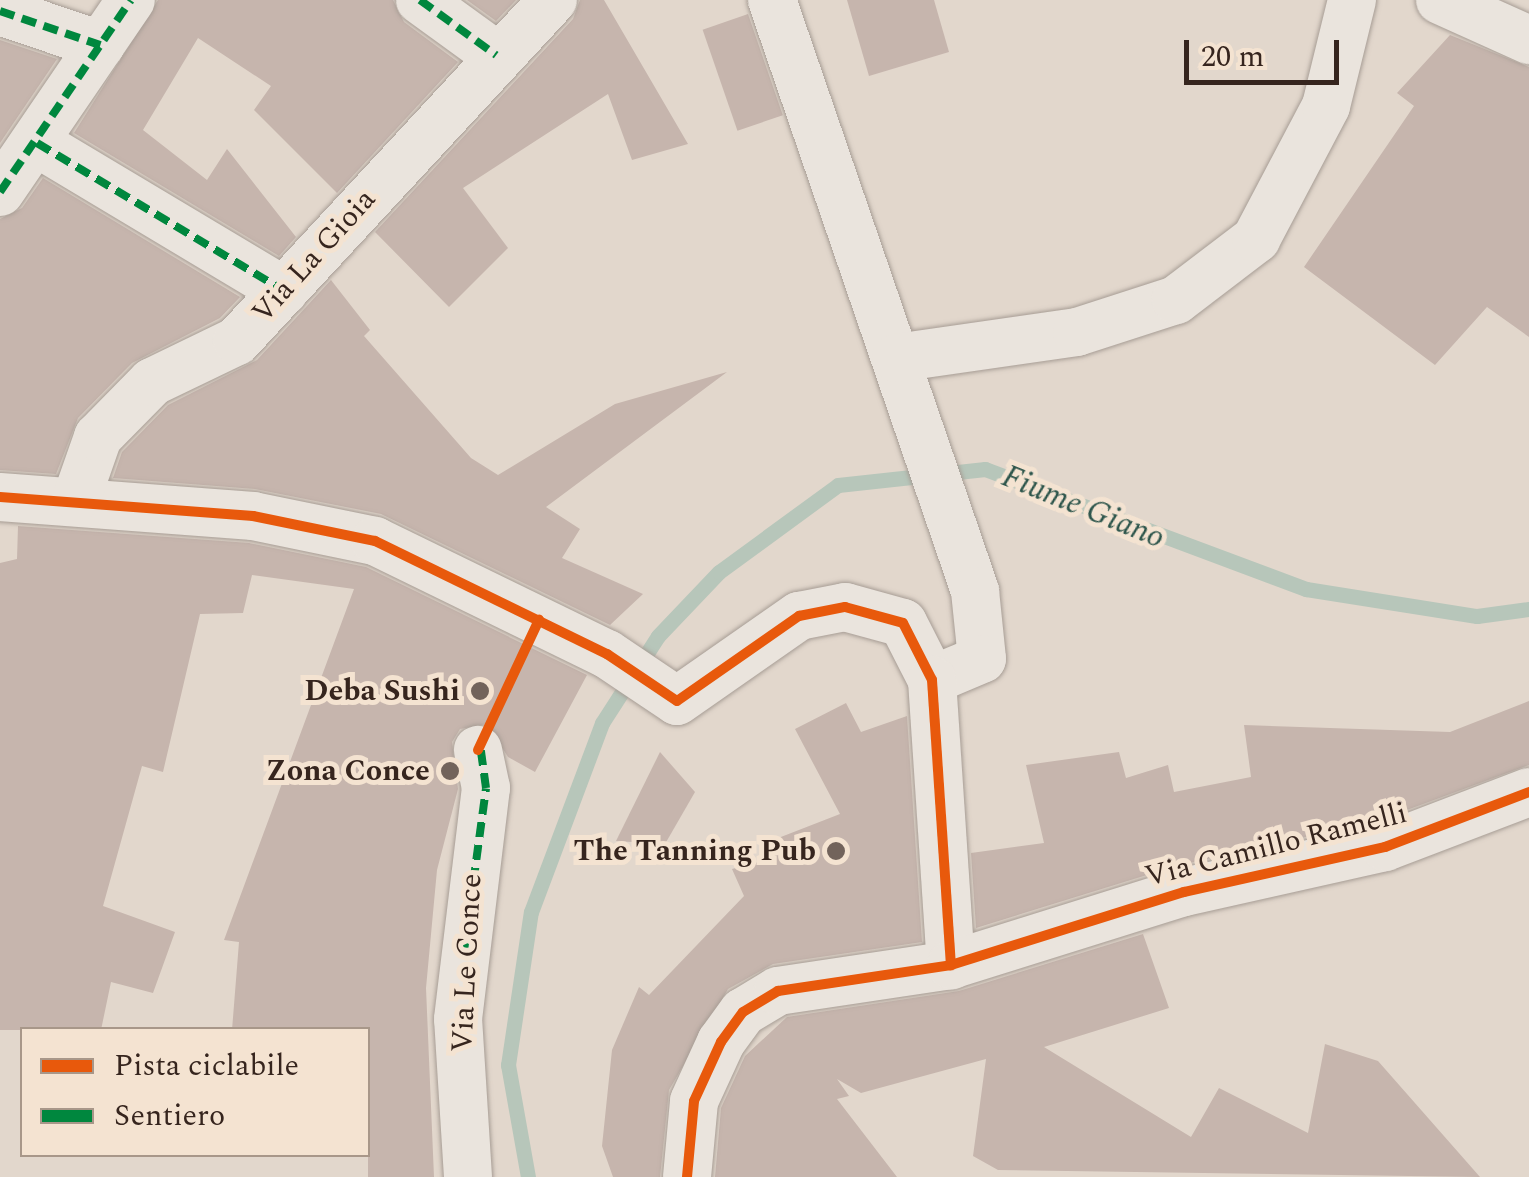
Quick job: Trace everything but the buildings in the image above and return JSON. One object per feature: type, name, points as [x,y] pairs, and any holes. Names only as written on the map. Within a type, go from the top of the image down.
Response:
[{"type":"street","points":[[0,192],[132,0]]},
{"type":"street","points":[[420,0],[496,55]]},
{"type":"street","name":"Via La Gioia","points":[[77,497],[98,436],[152,382],[237,342],[496,55],[554,0]]},
{"type":"street","points":[[772,0],[915,406],[958,543],[982,659],[932,680]]},
{"type":"street","points":[[896,358],[1077,332],[1159,305],[1256,239],[1326,106],[1352,0]]},
{"type":"street","points":[[1440,0],[1529,40]]},
{"type":"street","points":[[0,11],[100,44]]},
{"type":"street","points":[[36,143],[284,291]]},
{"type":"street","points":[[0,497],[77,497],[374,541],[607,654],[676,702],[763,636],[823,609],[876,610],[903,623],[932,680],[951,964]]},
{"type":"street","name":"Via Le Conce","points":[[468,1177],[458,1019],[486,788],[478,750]]},
{"type":"street","name":"Via Camillo Ramelli","points":[[687,1177],[694,1101],[743,1012],[831,977],[951,964],[1184,892],[1385,847],[1529,792]]},
{"type":"waterway","name":"Fiume Giano","points":[[528,1177],[508,1065],[531,912],[602,723],[658,636],[719,572],[838,485],[985,469],[1306,589],[1477,616],[1529,609]]},
{"type":"marked path","points":[[0,192],[131,0]]},
{"type":"marked path","points":[[420,0],[496,55]]},
{"type":"marked path","points":[[0,11],[100,45]]},
{"type":"marked path","points":[[37,143],[284,291]]},
{"type":"marked path","points":[[464,951],[486,788],[480,744]]},
{"type":"cycle path","points":[[0,497],[253,516],[375,541],[607,654],[677,701],[799,616],[845,607],[903,623],[932,680],[951,965]]},
{"type":"cycle path","points":[[478,750],[539,620]]},
{"type":"cycle path","points":[[687,1177],[694,1101],[721,1042],[743,1012],[778,991],[951,965],[1184,892],[1385,847],[1529,792]]},
{"type":"place","name":"Deba Sushi","points":[[480,691]]},
{"type":"place","name":"Zona Conce","points":[[450,771]]},
{"type":"place","name":"The Tanning Pub","points":[[836,851]]}]
